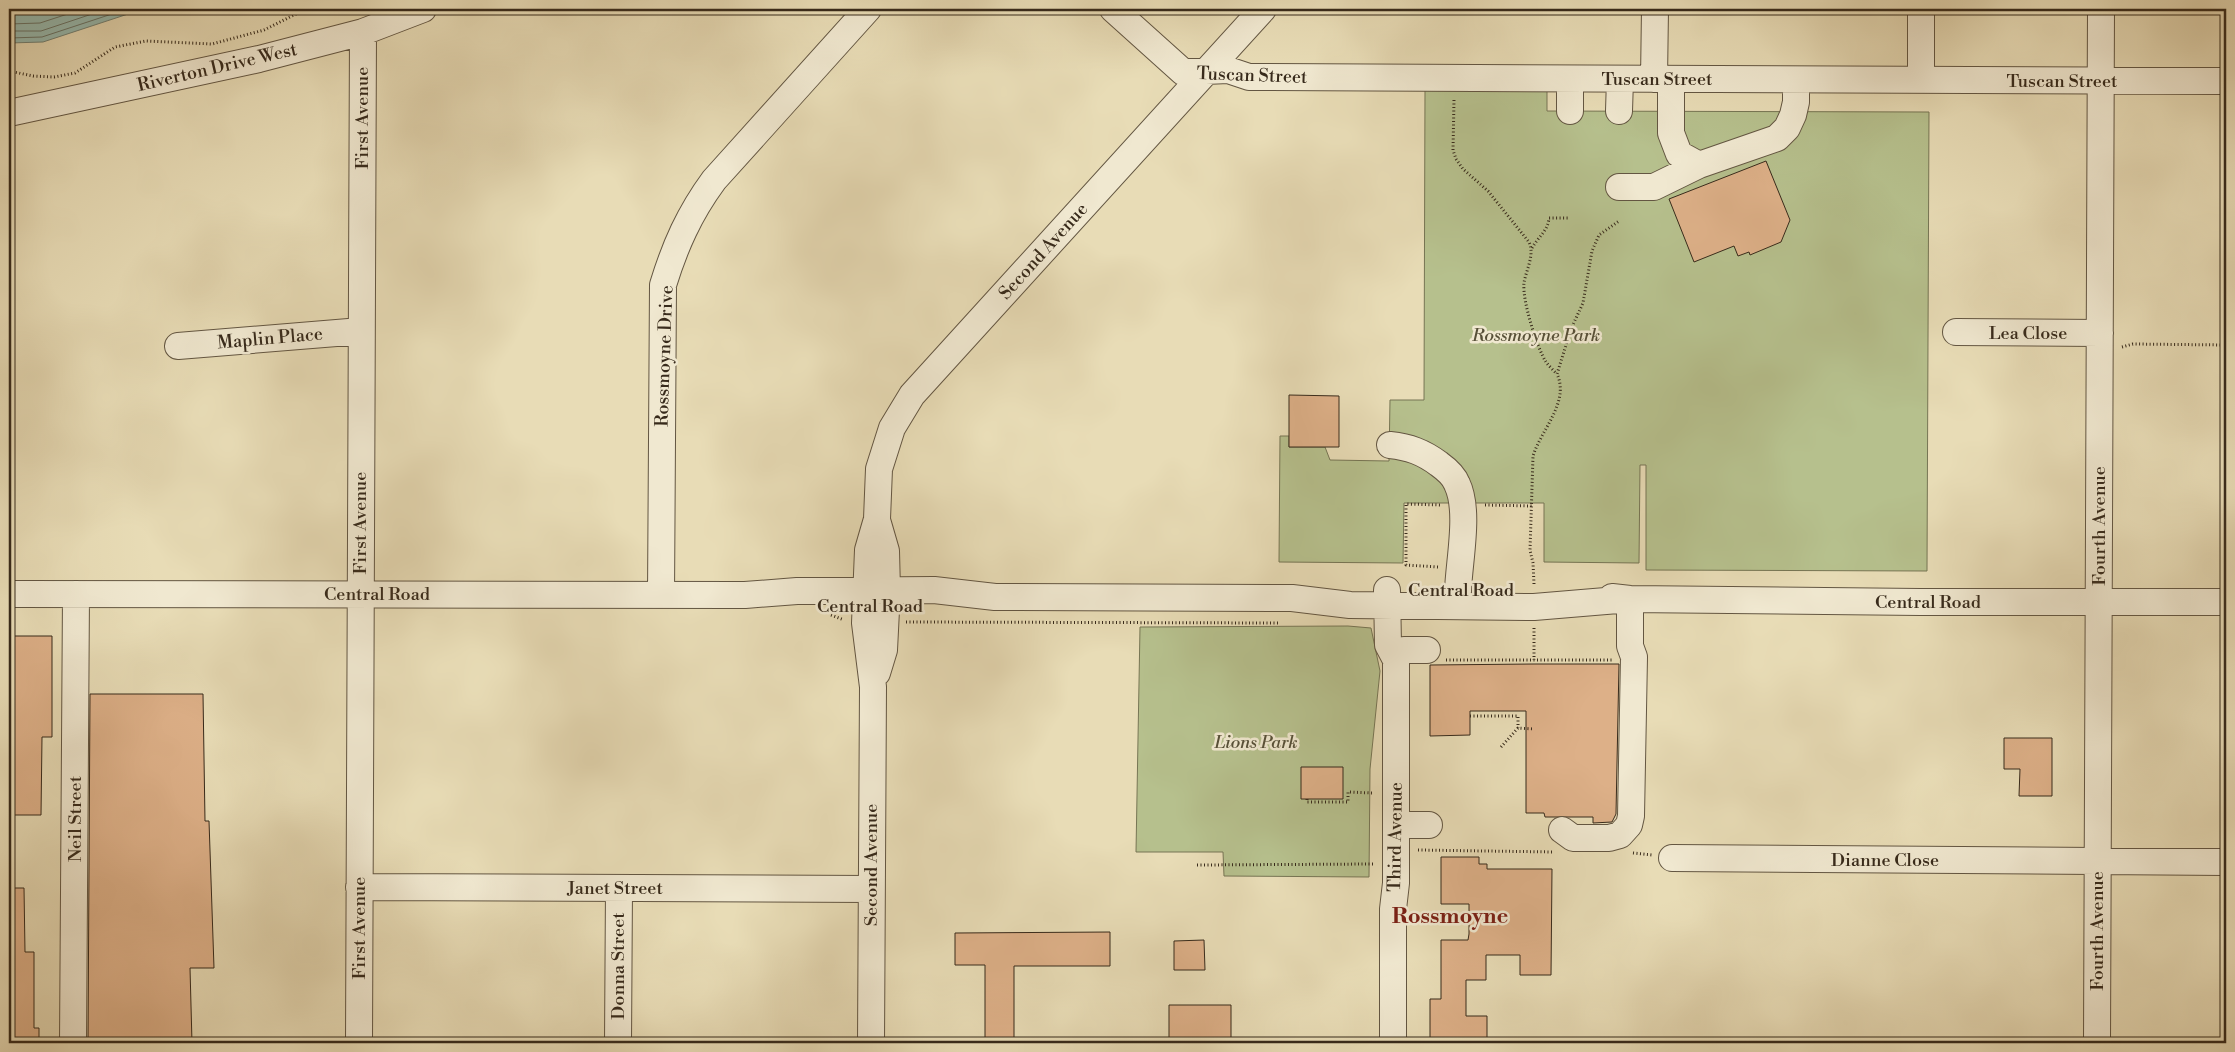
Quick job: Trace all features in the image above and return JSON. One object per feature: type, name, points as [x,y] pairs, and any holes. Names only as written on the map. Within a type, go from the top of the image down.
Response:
[{"type":"street","name":"Riverton Drive West","points":[[9,113],[260,59],[362,32],[423,9]]},
{"type":"street","name":"Rossmoyne Drive","points":[[661,595],[663,286],[674,249],[696,206],[714,180],[868,9]]},
{"type":"street","name":"Tuscan Street","points":[[1113,9],[1183,72],[1228,70],[1249,77],[2226,81]]},
{"type":"street","name":"Second Avenue","points":[[871,1043],[873,687],[884,650],[877,598],[886,551],[877,519],[879,469],[892,428],[912,395],[1263,9]]},
{"type":"street","points":[[1655,9],[1671,133],[1679,154],[1699,165]]},
{"type":"street","points":[[1921,9],[1921,80]]},
{"type":"street","name":"Fourth Avenue","points":[[2097,1043],[2101,9]]},
{"type":"street","name":"First Avenue","points":[[358,1043],[362,32]]},
{"type":"street","points":[[1570,78],[1570,111]]},
{"type":"street","points":[[1619,111],[1620,79]]},
{"type":"street","points":[[1619,187],[1654,187],[1699,165],[1777,138],[1787,128],[1793,115],[1796,102],[1796,80]]},
{"type":"street","name":"Maplin Place","points":[[178,346],[362,331]]},
{"type":"street","name":"Lea Close","points":[[1956,332],[2100,342]]},
{"type":"street","points":[[1390,446],[1409,447],[1430,457],[1446,469],[1457,482],[1464,508],[1458,591]]},
{"type":"street","name":"Central Road","points":[[9,594],[745,595],[797,607],[877,598],[936,606],[995,597],[1292,598],[1347,590],[1396,598],[1548,606],[1630,599],[2226,602]]},
{"type":"street","name":"Central Road","points":[[1396,598],[1458,591],[1549,591],[1630,599]]},
{"type":"street","name":"Neil Street","points":[[73,1043],[76,594]]},
{"type":"street","name":"Third Avenue","points":[[1393,1043],[1396,825],[1418,655],[1388,645],[1396,598]]},
{"type":"street","points":[[1560,841],[1573,838],[1609,838],[1620,835],[1629,825],[1631,816],[1634,657],[1630,646],[1630,599]]},
{"type":"street","points":[[1396,825],[1429,825]]},
{"type":"street","name":"Dianne Close","points":[[1672,858],[2226,862]]},
{"type":"street","name":"Janet Street","points":[[359,887],[871,889]]},
{"type":"street","name":"Donna Street","points":[[618,1043],[619,888]]},
{"type":"path","points":[[9,71],[33,76],[54,77],[75,73],[115,47],[146,41],[212,44],[264,30],[306,9]]},
{"type":"path","points":[[1454,78],[1453,150],[1456,159],[1463,169],[1488,191],[1529,242],[1532,249]]},
{"type":"path","points":[[1534,584],[1530,550],[1533,456],[1537,444],[1558,405],[1561,383],[1537,344],[1524,285],[1532,249],[1538,238],[1546,230],[1549,218],[1570,218]]},
{"type":"path","points":[[1557,374],[1571,330],[1583,303],[1592,251],[1599,235],[1619,221]]},
{"type":"path","points":[[2100,342],[2226,344]]},
{"type":"path","points":[[1534,623],[1534,660]]},
{"type":"path","points":[[1418,655],[1534,660],[1616,660]]},
{"type":"path","points":[[1470,716],[1518,716],[1518,728],[1501,748]]},
{"type":"path","points":[[1518,728],[1534,729]]},
{"type":"path","points":[[1307,799],[1307,802],[1348,802],[1346,792],[1379,793]]},
{"type":"path","points":[[1418,850],[1560,841]]},
{"type":"path","points":[[1628,852],[1672,858]]},
{"type":"path","points":[[1197,865],[1379,864]]},
{"type":"green space","name":"Rossmoyne Park","points":[[1425,88],[1547,89],[1547,111],[1929,112],[1927,571],[1646,570],[1646,465],[1640,465],[1639,563],[1544,562],[1544,503],[1404,503],[1403,563],[1279,562],[1280,436],[1289,436],[1289,447],[1325,447],[1330,460],[1389,461],[1390,400],[1424,400]]},
{"type":"green space","name":"Lions Park","points":[[1348,626],[1371,628],[1380,671],[1370,769],[1369,877],[1224,876],[1223,852],[1136,852],[1140,627]]},
{"type":"water","points":[[9,9],[190,9],[182,12],[128,14],[43,42],[9,43]]},
{"type":"building","points":[[1766,161],[1790,220],[1781,242],[1750,255],[1749,252],[1738,256],[1734,246],[1694,262],[1669,199]]},
{"type":"building","points":[[1289,395],[1339,396],[1339,447],[1289,447]]},
{"type":"building","points":[[9,636],[52,636],[52,737],[42,737],[41,815],[9,815]]},
{"type":"building","points":[[1619,664],[1616,814],[1612,822],[1593,823],[1593,817],[1545,817],[1544,813],[1526,813],[1526,711],[1470,711],[1470,735],[1430,736],[1430,665]]},
{"type":"building","points":[[90,694],[203,694],[205,821],[209,821],[214,968],[190,968],[192,1043],[88,1043]]},
{"type":"building","points":[[2004,738],[2052,738],[2052,796],[2019,796],[2020,769],[2004,769]]},
{"type":"building","points":[[1301,767],[1343,767],[1343,799],[1301,799]]},
{"type":"building","points":[[1441,857],[1479,857],[1479,864],[1487,864],[1487,869],[1552,869],[1551,975],[1520,975],[1520,955],[1486,955],[1486,980],[1466,980],[1466,1016],[1487,1016],[1487,1043],[1430,1043],[1430,999],[1441,999],[1441,940],[1468,940],[1469,934],[1469,904],[1441,904]]},
{"type":"building","points":[[9,888],[24,888],[25,952],[34,952],[34,1028],[39,1028],[39,1043],[9,1043]]},
{"type":"building","points":[[1110,932],[1110,966],[1014,966],[1014,1043],[985,1043],[985,965],[955,965],[955,933]]},
{"type":"building","points":[[1204,940],[1205,970],[1174,970],[1174,941]]},
{"type":"building","points":[[1169,1005],[1231,1005],[1231,1043],[1169,1043]]},
{"type":"district","name":"Rossmoyne","points":[[1450,915]]}]
